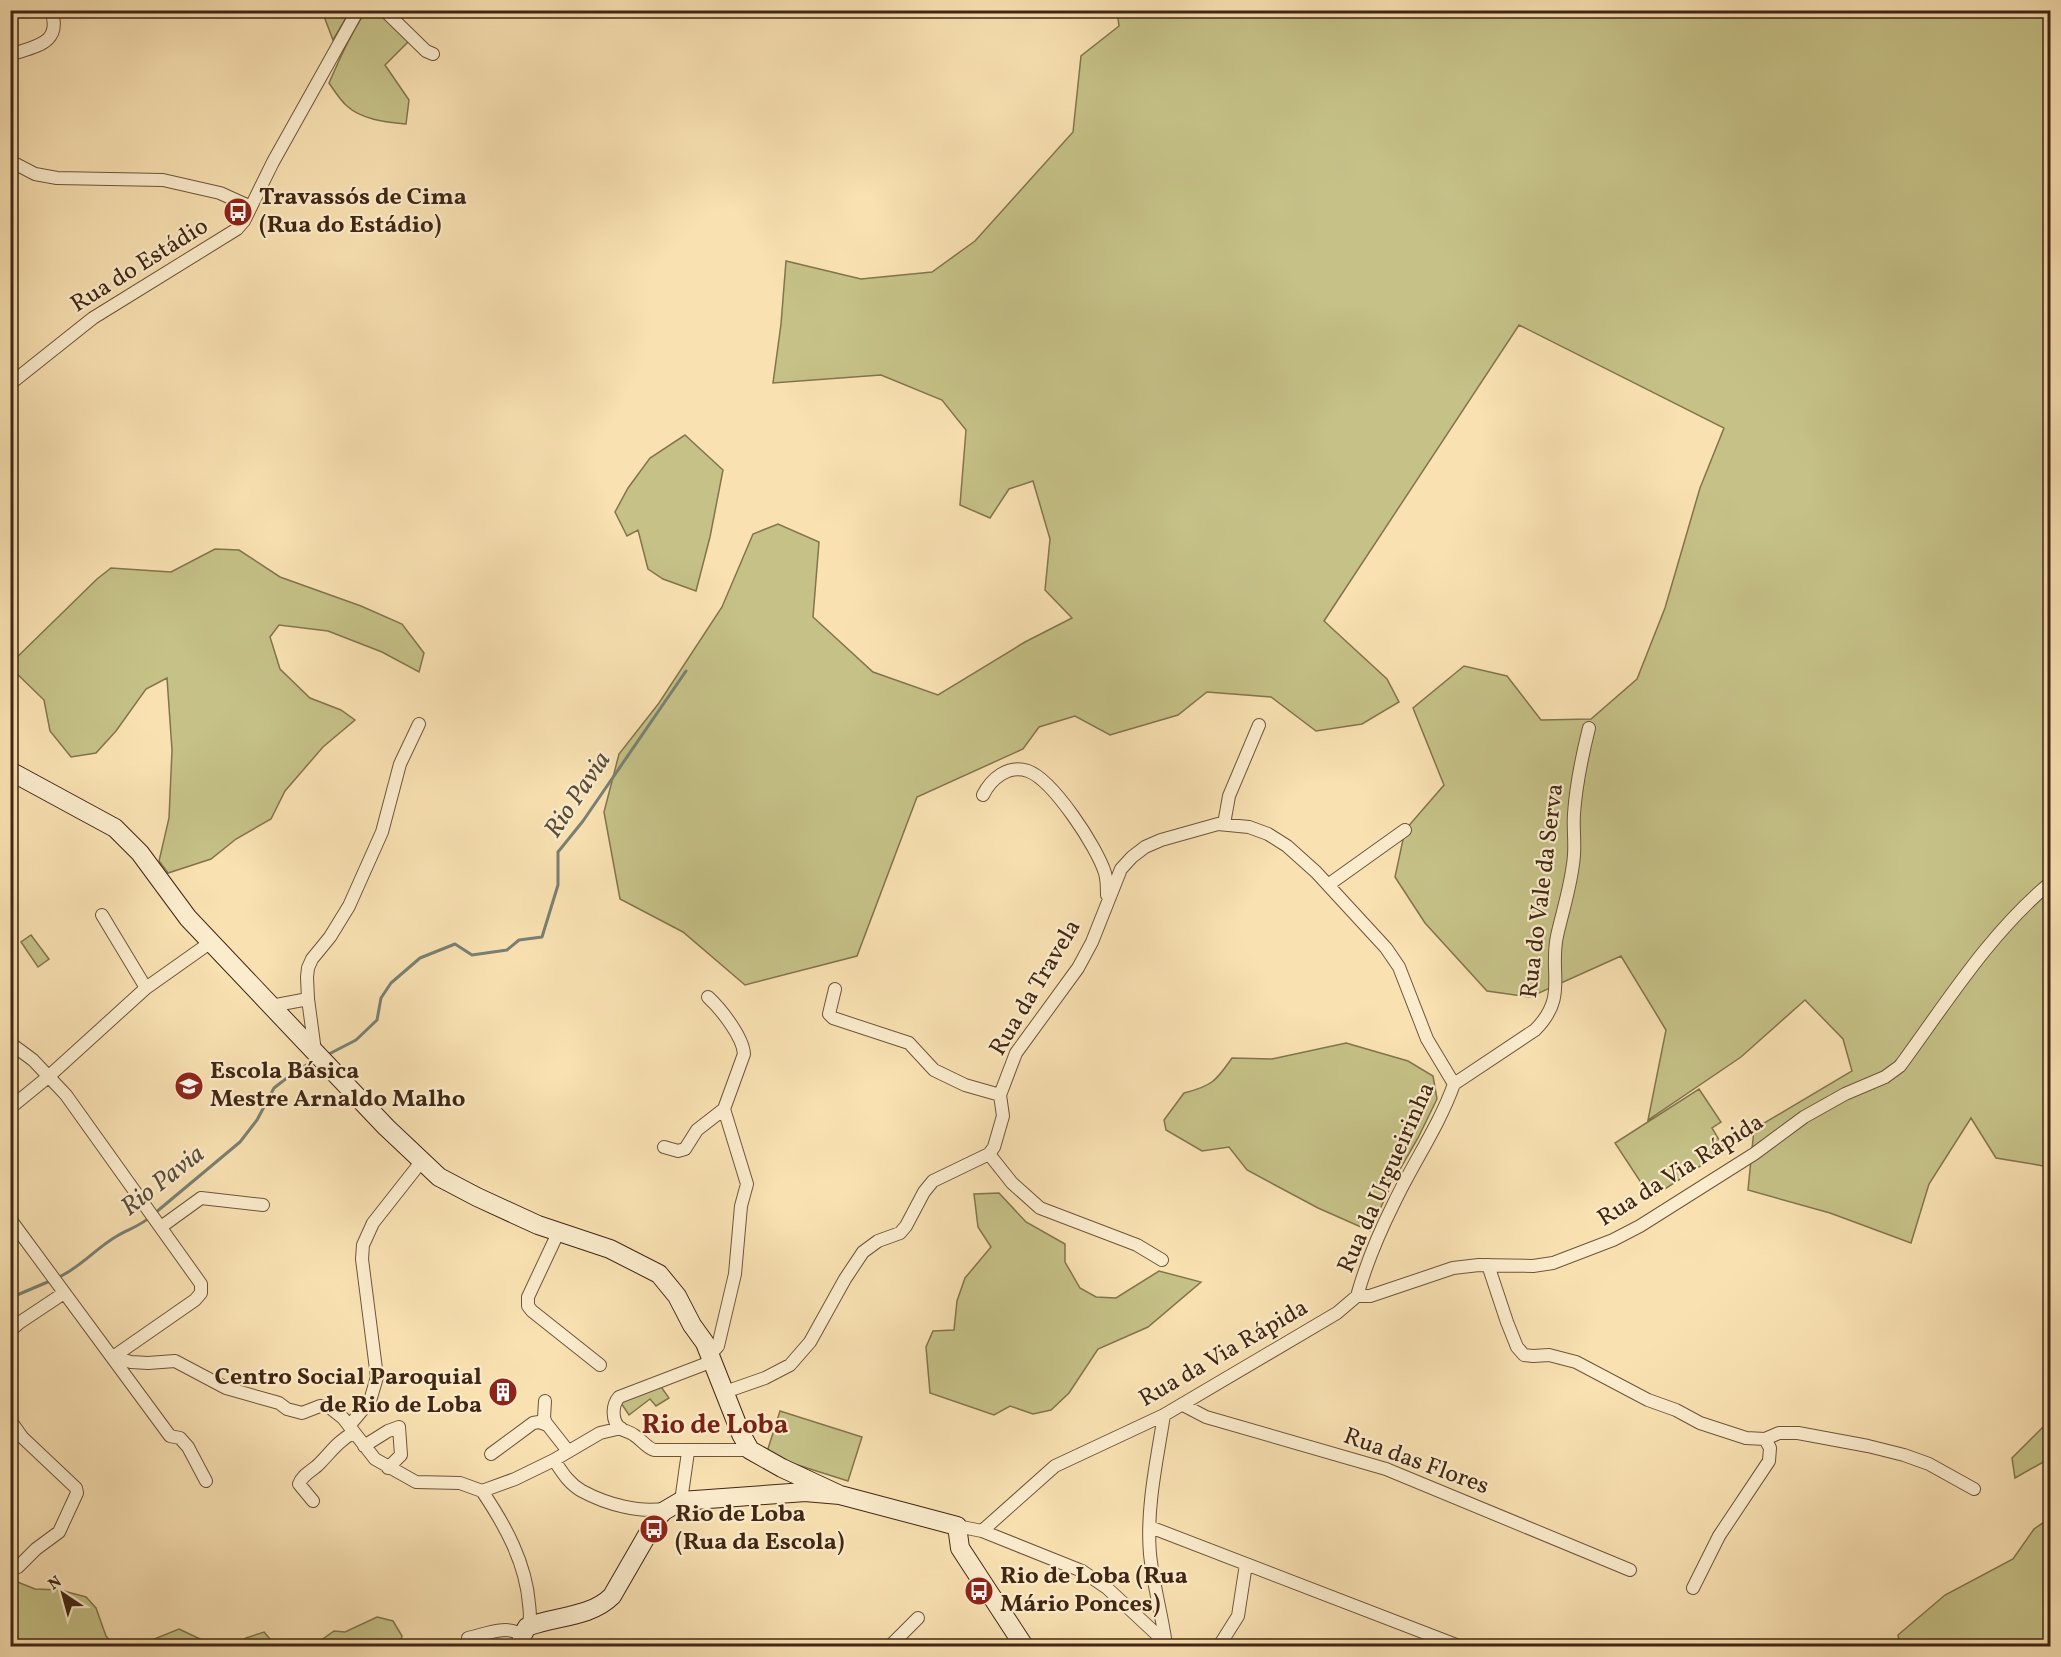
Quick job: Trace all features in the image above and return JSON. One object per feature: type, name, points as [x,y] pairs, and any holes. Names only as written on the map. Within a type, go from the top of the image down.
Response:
[{"type":"street","points":[[10,55],[50,39],[54,34],[51,10]]},
{"type":"street","name":"Rua do Estádio","points":[[10,384],[93,318],[237,229],[244,221],[273,162],[358,10]]},
{"type":"street","points":[[384,10],[426,51],[433,54]]},
{"type":"street","points":[[10,160],[35,174],[57,178],[163,180],[220,193],[251,207]]},
{"type":"street","points":[[315,1053],[306,977],[308,968],[312,959],[330,938],[349,906],[382,832],[400,764],[419,724]]},
{"type":"street","points":[[1224,824],[1229,796],[1259,724]]},
{"type":"street","name":"Rua do Vale da Serva","points":[[1454,1084],[1535,1030],[1545,1020],[1553,1006],[1556,993],[1557,937],[1574,855],[1577,789],[1589,728]]},
{"type":"street","points":[[983,795],[993,780],[1013,769],[1028,771],[1038,778],[1065,804],[1093,848],[1105,873],[1108,900]]},
{"type":"street","points":[[10,771],[115,828],[140,853],[175,902],[211,942],[422,1162],[452,1184],[558,1233],[610,1249],[659,1274],[677,1296],[692,1325],[701,1335],[741,1434],[750,1450]]},
{"type":"street","name":"Rua da Urgueirinha","points":[[1108,900],[1121,869],[1145,848],[1178,835],[1218,824],[1249,827],[1269,834],[1302,858],[1386,948],[1399,967],[1427,1039],[1454,1084],[1447,1104],[1394,1203],[1364,1270],[1357,1296]]},
{"type":"street","points":[[1328,885],[1405,830]]},
{"type":"street","name":"Rua da Via Rápida","points":[[982,1531],[1055,1466],[1183,1405],[1336,1313],[1357,1296],[1370,1296],[1453,1268],[1553,1263],[1613,1240],[1648,1221],[1754,1154],[1804,1117],[1845,1094],[1885,1077],[1900,1066],[1975,961],[2019,911],[2050,883]]},
{"type":"street","name":"Rua da Travela","points":[[989,1154],[994,1147],[1003,1116],[1000,1095],[1016,1053],[1078,968],[1092,942],[1108,900]]},
{"type":"street","points":[[102,915],[146,988]]},
{"type":"street","points":[[10,1108],[48,1077],[146,988],[211,942]]},
{"type":"street","points":[[836,989],[829,1014],[833,1018],[909,1042],[934,1070],[965,1085],[1000,1095]]},
{"type":"street","points":[[664,1147],[678,1151],[685,1149],[697,1130],[724,1109],[744,1054],[744,1046],[720,1008],[708,997]]},
{"type":"street","points":[[271,1006],[308,999]]},
{"type":"street","points":[[10,1043],[33,1060],[66,1095],[201,1284],[201,1293],[195,1300],[113,1357]]},
{"type":"street","points":[[724,1109],[747,1184],[741,1206],[735,1274],[718,1346],[711,1358],[619,1397],[613,1408],[621,1428],[654,1450],[688,1452],[750,1450],[782,1468],[806,1486],[982,1531],[1082,1571],[1107,1588],[1166,1645]]},
{"type":"street","points":[[725,1392],[771,1376],[790,1365],[810,1342],[845,1279],[863,1252],[878,1241],[900,1233],[933,1181],[989,1154],[1012,1183],[1040,1208],[1137,1245],[1162,1260]]},
{"type":"street","points":[[313,1501],[298,1484],[300,1478],[321,1462],[352,1429],[370,1401],[377,1377],[362,1259],[363,1245],[373,1223],[422,1162]]},
{"type":"street","points":[[161,1227],[201,1197],[263,1204]]},
{"type":"street","points":[[10,1220],[170,1436],[180,1438],[188,1447],[206,1481]]},
{"type":"street","points":[[558,1233],[528,1297],[528,1306],[600,1365]]},
{"type":"street","points":[[1488,1265],[1507,1322],[1517,1347],[1524,1355],[1559,1356],[1576,1362],[1648,1400],[1676,1410],[1700,1423],[1746,1438],[1765,1439],[1779,1433],[1798,1433],[1886,1450],[1929,1464],[1974,1489]]},
{"type":"street","points":[[10,1331],[61,1289]]},
{"type":"street","points":[[113,1357],[131,1362],[174,1361],[226,1388],[279,1403],[287,1409],[302,1413],[320,1406],[333,1409],[375,1459],[416,1482],[460,1484],[482,1491],[515,1479],[554,1460],[600,1433],[621,1428]]},
{"type":"street","points":[[545,1401],[544,1418],[547,1425],[568,1452]]},
{"type":"street","name":"Rua das Flores","points":[[1183,1405],[1206,1417],[1386,1468],[1630,1570]]},
{"type":"street","points":[[1164,1415],[1154,1479],[1150,1553],[1166,1645]]},
{"type":"street","points":[[10,1420],[22,1437],[76,1488],[77,1493],[59,1532],[36,1549],[18,1567],[10,1568]]},
{"type":"street","points":[[491,1454],[533,1423],[539,1422],[547,1425]]},
{"type":"street","points":[[364,1446],[399,1427],[401,1455],[388,1468]]},
{"type":"street","points":[[1693,1588],[1719,1536],[1769,1461],[1770,1448],[1765,1439]]},
{"type":"street","points":[[523,1637],[605,1603],[618,1587],[651,1527],[675,1504],[688,1452]]},
{"type":"street","points":[[554,1460],[566,1478],[581,1491],[636,1510],[657,1510],[675,1504],[806,1486]]},
{"type":"street","points":[[482,1491],[504,1527],[523,1569],[528,1587],[530,1621],[523,1637]]},
{"type":"street","points":[[957,1526],[960,1548],[1024,1647]]},
{"type":"street","points":[[1150,1527],[1459,1647]]},
{"type":"street","points":[[1219,1647],[1238,1616],[1246,1564]]},
{"type":"street","points":[[890,1647],[918,1618]]},
{"type":"street","points":[[468,1638],[513,1630],[523,1637]]},
{"type":"shaded area","points":[[322,11],[350,11],[333,40]]},
{"type":"shaded area","points":[[366,11],[377,11],[409,41],[385,65],[409,100],[406,124],[375,120],[353,111],[344,104],[329,83]]},
{"type":"shaded area","points":[[1117,11],[2050,11],[2050,1167],[1996,1158],[1971,1118],[1929,1184],[1911,1243],[1830,1213],[1748,1190],[1754,1129],[1852,1071],[1843,1039],[1805,1000],[1741,1057],[1648,1120],[1666,1030],[1621,956],[1530,997],[1487,991],[1425,923],[1395,877],[1405,830],[1444,785],[1413,708],[1464,666],[1507,676],[1541,720],[1591,719],[1637,679],[1665,608],[1700,488],[1724,428],[1519,325],[1324,621],[1387,679],[1399,702],[1362,724],[1316,731],[1271,697],[1207,692],[1178,715],[1110,735],[1075,716],[1039,727],[1023,749],[917,797],[857,956],[745,985],[683,932],[620,899],[604,812],[619,754],[659,703],[722,607],[753,534],[778,524],[819,542],[813,617],[873,672],[938,695],[1025,642],[1072,618],[1045,590],[1050,539],[1033,481],[1009,489],[990,518],[960,505],[966,430],[942,400],[881,375],[773,383],[786,261],[861,279],[932,272],[975,241],[1073,132],[1081,56],[1119,26]]},
{"type":"shaded area","points":[[685,435],[723,470],[710,537],[696,591],[663,579],[648,569],[638,530],[627,536],[615,512],[628,488],[650,458]]},
{"type":"shaded area","points":[[215,549],[239,550],[280,577],[361,606],[402,624],[424,653],[419,672],[382,652],[328,631],[279,625],[270,637],[280,669],[310,698],[341,710],[355,720],[323,747],[285,791],[271,819],[236,839],[211,859],[168,873],[159,861],[169,818],[172,750],[167,678],[146,689],[116,731],[96,753],[71,757],[50,731],[44,700],[11,668],[11,663],[111,568],[171,572]]},
{"type":"shaded area","points":[[31,935],[49,959],[38,967],[21,942]]},
{"type":"shaded area","points":[[1346,1043],[1408,1061],[1433,1076],[1437,1099],[1392,1183],[1370,1231],[1318,1208],[1247,1170],[1229,1147],[1202,1151],[1166,1130],[1164,1120],[1184,1093],[1207,1085],[1222,1072],[1232,1058],[1272,1059]]},
{"type":"shaded area","points":[[1699,1089],[1721,1122],[1712,1128],[1725,1150],[1651,1198],[1615,1143]]},
{"type":"shaded area","points":[[999,1193],[1026,1222],[1065,1244],[1065,1262],[1080,1288],[1096,1297],[1116,1298],[1159,1271],[1201,1282],[1148,1327],[1098,1349],[1069,1393],[1051,1410],[1033,1414],[1010,1406],[994,1415],[930,1393],[926,1347],[933,1331],[954,1330],[957,1301],[965,1278],[991,1247],[978,1227],[974,1194]]},
{"type":"shaded area","points":[[659,1384],[669,1398],[656,1406],[650,1399],[629,1415],[621,1403]]},
{"type":"shaded area","points":[[780,1411],[862,1437],[848,1481],[766,1455]]},
{"type":"shaded area","points":[[2050,1420],[2050,1461],[2045,1461],[2015,1478],[2012,1458]]},
{"type":"shaded area","points":[[2050,1518],[2050,1646],[1900,1646],[1898,1635],[1945,1595],[2013,1559],[2034,1529]]},
{"type":"shaded area","points":[[10,1579],[35,1589],[60,1590],[86,1597],[96,1608],[106,1636],[115,1646],[11,1646]]},
{"type":"shaded area","points":[[377,1617],[393,1621],[402,1636],[400,1646],[313,1646],[334,1631],[345,1632]]},
{"type":"shaded area","points":[[179,1629],[215,1646],[137,1646]]},
{"type":"shaded area","points":[[264,1632],[276,1646],[234,1646],[246,1638]]},
{"type":"waterway","name":"Rio Pavia","points":[[329,1054],[356,1040],[377,1020],[381,998],[391,983],[420,958],[455,944],[472,955],[507,950],[519,940],[542,937],[558,885],[558,852],[583,821],[686,671]]},
{"type":"waterway","name":"Rio Pavia","points":[[155,1213],[240,1142],[257,1120],[274,1088],[297,1070],[312,1062]]},
{"type":"waterway","name":"Rio Pavia","points":[[59,1277],[109,1241],[150,1217]]},
{"type":"waterway","name":"Rio Pavia","points":[[10,1298],[50,1281]]},
{"type":"place","name":"Travassós de Cima (Rua do Estádio)","points":[[238,212]]},
{"type":"place","name":"Escola Básica Mestre Arnaldo Malho","points":[[189,1086]]},
{"type":"place","name":"Centro Social Paroquial de Rio de Loba","points":[[503,1392]]},
{"type":"place","name":"Rio de Loba (Rua da Escola)","points":[[654,1529]]},
{"type":"place","name":"Rio de Loba (Rua Mário Ponces)","points":[[979,1591]]},
{"type":"district","name":"Rio de Loba","points":[[715,1426]]}]
